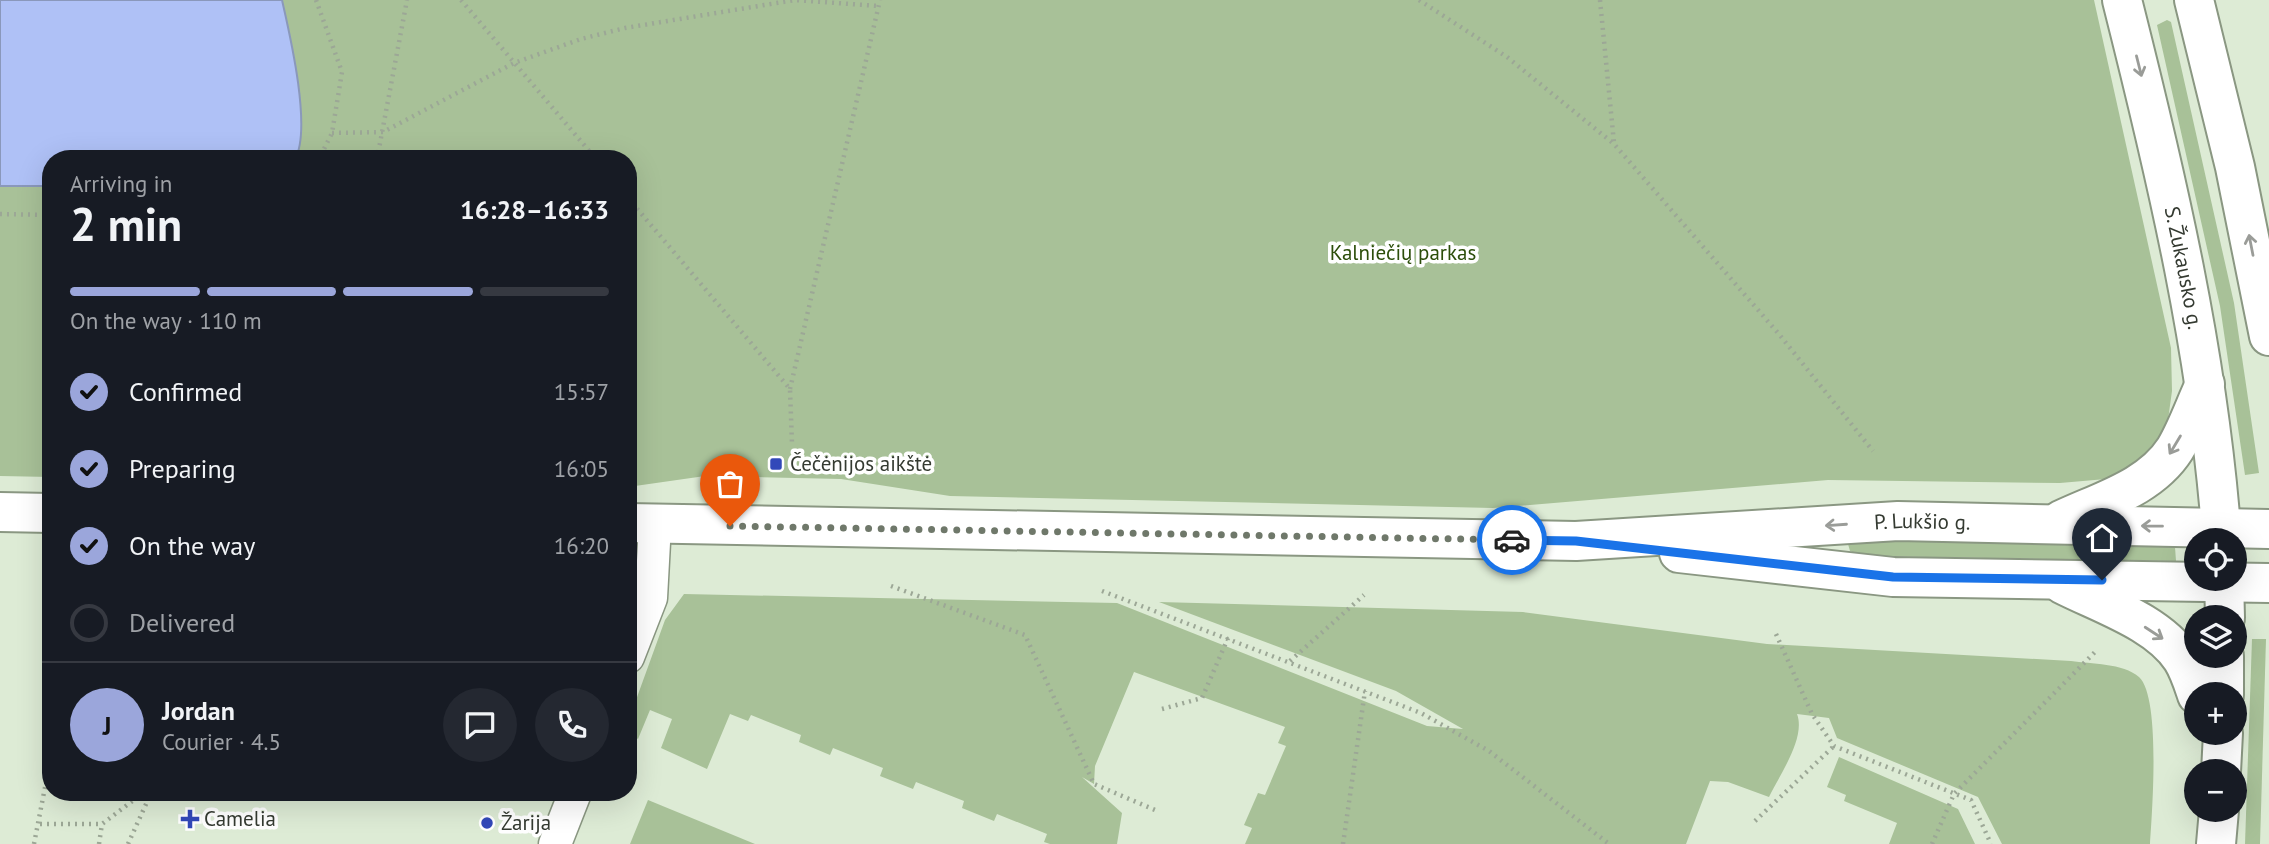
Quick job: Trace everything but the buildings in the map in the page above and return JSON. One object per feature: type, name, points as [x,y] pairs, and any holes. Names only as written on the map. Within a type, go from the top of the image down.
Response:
[{"type":"main road","name":"S. Žukausko g.","points":[[2122,0],[2154,125],[2205,384],[2220,528]]},
{"type":"main road","points":[[2194,0],[2235,167],[2269,336]]},
{"type":"main road","points":[[2051,524],[2140,483],[2160,468],[2175,448],[2205,384]]},
{"type":"main road","points":[[0,512],[42,513]]},
{"type":"main road","name":"P. Lukšio g.","points":[[642,524],[1576,541],[1898,521],[2051,524],[2184,532]]},
{"type":"main road","name":"P. Lukšio g.","points":[[2247,531],[2269,529]]},
{"type":"main road","name":"P. Lukšio g.","points":[[1576,541],[1893,577],[2050,579],[2224,593],[2269,583]]},
{"type":"main road","points":[[2050,579],[2135,621],[2169,643],[2183,661],[2192,682]]},
{"type":"main road","points":[[2216,844],[2218,822]]},
{"type":"street","points":[[637,634],[651,598],[642,524]]},
{"type":"street","points":[[555,844],[572,801]]},
{"type":"path","points":[[316,0],[342,72],[332,133],[324,150]]},
{"type":"path","points":[[379,150],[407,0]]},
{"type":"path","points":[[461,0],[588,150]]},
{"type":"path","points":[[1419,0],[1507,57],[1614,144],[1778,333],[1873,451]]},
{"type":"path","points":[[1600,0],[1614,144]]},
{"type":"path","points":[[332,133],[383,132],[514,63],[581,39],[625,28],[795,1],[880,3],[790,389],[792,444]]},
{"type":"path","points":[[637,209],[790,389]]},
{"type":"path","points":[[0,214],[42,215]]},
{"type":"path","points":[[891,586],[1025,635],[1094,784],[1155,810]]},
{"type":"path","points":[[1102,591],[1421,713],[1489,751],[1609,844]]},
{"type":"path","points":[[1290,662],[1364,595]]},
{"type":"path","points":[[1776,634],[1812,714],[1834,746],[1971,800],[1991,844]]},
{"type":"path","points":[[1162,709],[1202,698],[1228,638]]},
{"type":"path","points":[[1932,844],[1954,794],[2095,652]]},
{"type":"path","points":[[1343,844],[1365,691]]},
{"type":"path","points":[[1755,821],[1834,746]]},
{"type":"path","points":[[34,844],[44,801]]},
{"type":"path","points":[[40,824],[102,824],[132,801]]},
{"type":"path","points":[[128,844],[147,801]]},
{"type":"path","points":[[99,844],[102,824]]},
{"type":"green space","name":"Kalniečių parkas","points":[[0,0],[2094,0],[2171,348],[2172,391],[2168,420],[2160,444],[2139,466],[2106,479],[2060,483],[1828,480],[1493,508],[950,496],[841,479],[705,476],[637,486],[637,150],[42,150],[42,477],[0,476]]},
{"type":"green space","points":[[2167,20],[2171,22],[2234,303],[2259,473],[2245,475],[2220,306],[2157,25]]},
{"type":"green space","points":[[1855,540],[2175,547],[2176,561],[1861,556],[1850,551],[1848,544]]},
{"type":"green space","points":[[684,594],[1117,603],[1427,726],[1463,729],[1396,691],[1159,602],[1523,612],[1767,644],[2106,665],[2132,672],[2139,677],[2146,689],[2154,756],[2150,844],[2002,844],[1978,797],[1837,738],[1829,718],[1797,714],[1799,724],[1795,745],[1769,797],[1728,782],[1710,781],[1686,844],[1245,844],[1252,828],[1244,825],[1258,793],[1265,795],[1286,746],[1278,743],[1285,727],[1134,672],[1095,766],[1094,784],[1082,777],[1122,813],[1117,844],[1050,844],[1044,842],[1047,834],[997,814],[994,821],[962,808],[964,801],[916,782],[913,789],[880,776],[883,768],[833,748],[830,755],[799,742],[801,735],[751,715],[748,721],[730,714],[707,769],[661,748],[672,719],[650,710],[638,739],[637,697],[665,620]]},
{"type":"green space","points":[[2252,639],[2266,639],[2260,844],[2245,844]]},
{"type":"green space","points":[[1839,757],[1958,809],[1975,844],[1889,844],[1897,823],[1844,801],[1846,795],[1827,787]]},
{"type":"green space","points":[[648,800],[755,844],[630,844]]},
{"type":"water","points":[[0,0],[282,0],[298,81],[301,126],[298,150],[42,150],[42,186],[0,186]]},
{"type":"way so far","points":[[730,526],[1512,540]]},
{"type":"place","name":"Čečėnijos aikštė","points":[[776,464]]},
{"type":"place","name":"Camelia","points":[[190,819]]},
{"type":"place","name":"Žarija","points":[[487,823]]},
{"type":"route","points":[[1512,540],[1576,541],[1893,577],[2102,580]]}]
